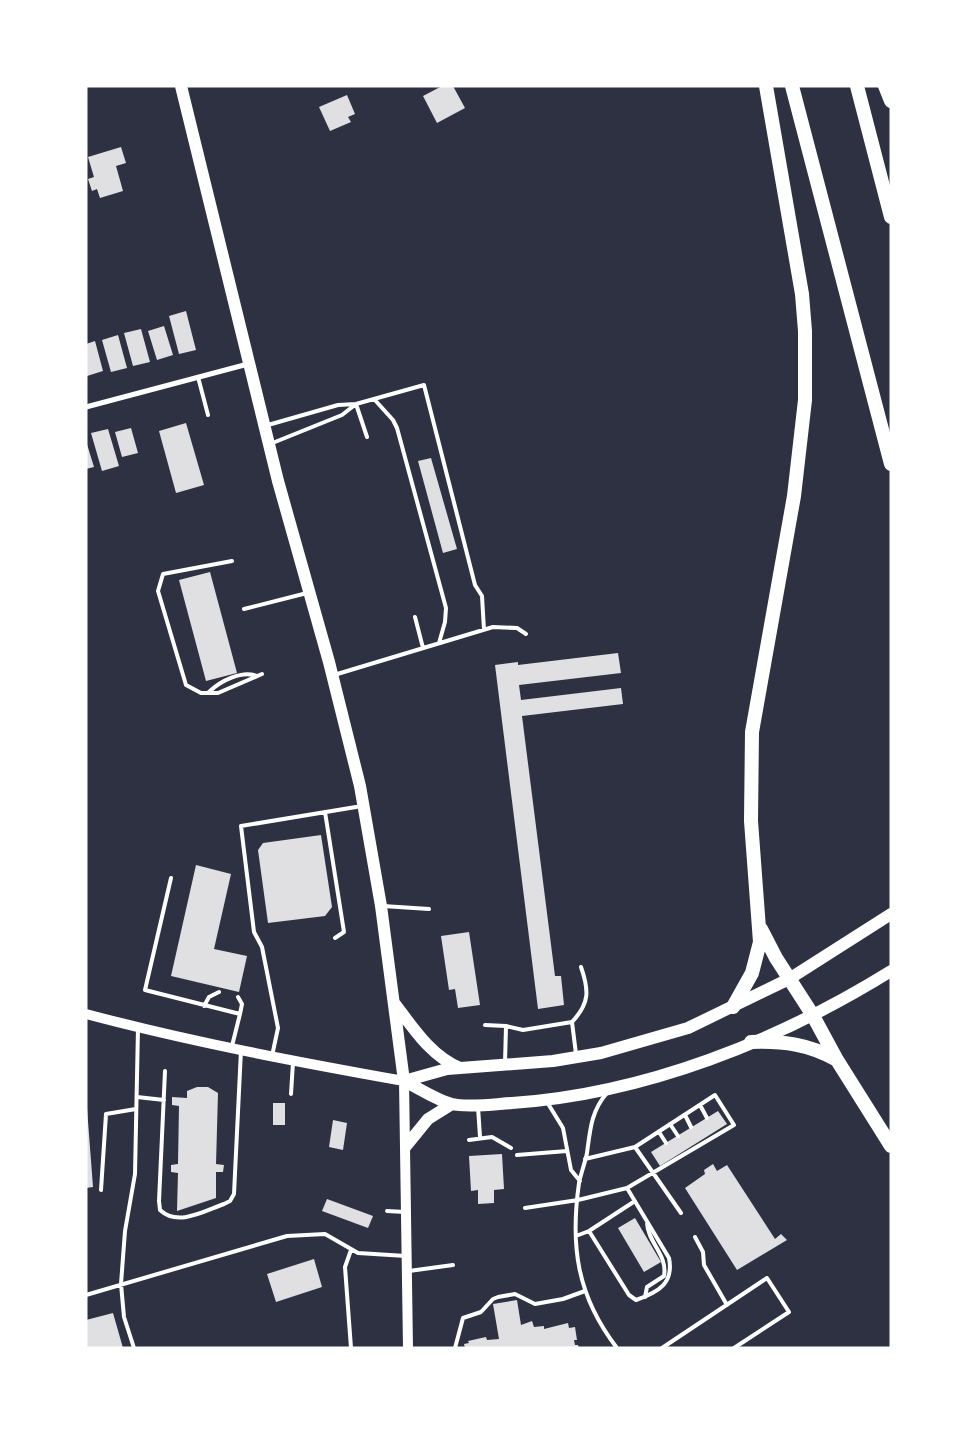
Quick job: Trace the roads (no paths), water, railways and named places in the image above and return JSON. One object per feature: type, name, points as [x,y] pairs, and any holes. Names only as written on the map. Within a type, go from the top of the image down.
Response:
[{"type":"highway","points":[[733,1007],[752,973],[760,942],[751,821],[752,732],[794,496],[803,432],[805,331],[797,258],[766,86]]},
{"type":"highway","points":[[792,86],[891,464]]},
{"type":"highway","points":[[857,86],[891,217]]},
{"type":"highway","points":[[885,86],[891,101]]},
{"type":"highway","points":[[760,928],[789,979],[812,1014],[837,1060],[891,1146]]},
{"type":"highway","points":[[751,1042],[802,1044],[837,1060]]},
{"type":"main road","points":[[180,86],[249,364],[332,676],[364,806],[381,906],[404,1081],[409,1271],[408,1348]]},
{"type":"main road","points":[[404,1081],[447,1068],[505,1065],[576,1057],[622,1048],[674,1032],[733,1007],[789,979],[891,914]]},
{"type":"main road","points":[[86,1014],[138,1028],[293,1062],[404,1081],[452,1104],[478,1104],[546,1100],[610,1089],[677,1071],[751,1042],[812,1014],[891,971]]},
{"type":"main road","points":[[394,1002],[423,1040],[442,1058],[460,1068]]},
{"type":"main road","points":[[406,1146],[428,1118],[452,1104]]},
{"type":"street","points":[[86,406],[249,364]]},
{"type":"lane","points":[[198,377],[208,415]]},
{"type":"lane","points":[[266,426],[338,405],[356,404],[424,385],[475,585],[482,596],[484,630]]},
{"type":"lane","points":[[374,399],[398,428],[443,599],[445,622],[439,643]]},
{"type":"lane","points":[[356,404],[366,437]]},
{"type":"lane","points":[[270,444],[342,415],[356,404]]},
{"type":"lane","points":[[209,692],[217,684],[229,679],[250,674],[259,675],[218,693],[201,693],[186,685],[158,591],[163,574],[232,561]]},
{"type":"lane","points":[[244,609],[309,592]]},
{"type":"lane","points":[[415,617],[423,648]]},
{"type":"lane","points":[[332,676],[493,627],[517,628],[526,634]]},
{"type":"lane","points":[[272,1057],[278,1028],[262,947],[254,932],[241,826],[364,806]]},
{"type":"lane","points":[[325,812],[344,932],[335,938]]},
{"type":"lane","points":[[171,878],[145,990],[240,1014]]},
{"type":"lane","points":[[381,906],[429,909]]},
{"type":"lane","points":[[576,1057],[572,1022],[586,1003],[586,983],[581,967]]},
{"type":"lane","points":[[204,1006],[209,997],[219,992]]},
{"type":"lane","points":[[165,1071],[160,1210],[165,1215],[180,1218],[230,1201],[234,1194],[236,1049],[242,1004],[238,997]]},
{"type":"lane","points":[[485,1025],[506,1026],[523,1030],[572,1022]]},
{"type":"lane","points":[[505,1065],[506,1026]]},
{"type":"lane","points":[[134,1348],[124,1317],[121,1284],[125,1231],[135,1174],[138,1028]]},
{"type":"lane","points":[[291,1094],[293,1062]]},
{"type":"lane","points":[[610,1089],[596,1107],[592,1118],[580,1181],[575,1250],[585,1291],[599,1321],[617,1348]]},
{"type":"lane","points":[[525,1208],[578,1200],[627,1188],[701,1142],[734,1125],[715,1095],[635,1147],[585,1159]]},
{"type":"lane","points":[[137,1097],[164,1100]]},
{"type":"lane","points":[[546,1100],[563,1128],[571,1170],[580,1181]]},
{"type":"lane","points":[[478,1104],[480,1137]]},
{"type":"lane","points":[[700,1105],[706,1118]]},
{"type":"lane","points":[[101,1190],[106,1114],[136,1109]]},
{"type":"lane","points":[[685,1115],[692,1127]]},
{"type":"lane","points":[[670,1124],[678,1136]]},
{"type":"lane","points":[[659,1132],[666,1143]]},
{"type":"lane","points":[[469,1140],[480,1137],[492,1137],[511,1148]]},
{"type":"lane","points":[[635,1147],[681,1214]]},
{"type":"lane","points":[[517,1155],[567,1152]]},
{"type":"lane","points":[[589,1231],[629,1295],[636,1300],[645,1297],[668,1281],[672,1271],[669,1258],[627,1188]]},
{"type":"lane","points":[[576,1236],[589,1231],[635,1201]]},
{"type":"lane","points":[[387,1211],[408,1212]]},
{"type":"lane","points":[[645,1297],[647,1287],[664,1276],[666,1266],[647,1232],[647,1221]]},
{"type":"lane","points":[[86,1295],[288,1236],[325,1234],[358,1253],[408,1256]]},
{"type":"lane","points":[[695,1236],[703,1252],[704,1265],[727,1305]]},
{"type":"lane","points":[[351,1250],[345,1266],[352,1348]]},
{"type":"lane","points":[[409,1271],[453,1265]]},
{"type":"lane","points":[[662,1348],[767,1278],[789,1312],[734,1348]]},
{"type":"lane","points":[[455,1348],[463,1318],[481,1312],[493,1299],[515,1294],[535,1304],[563,1299],[585,1291]]}]
